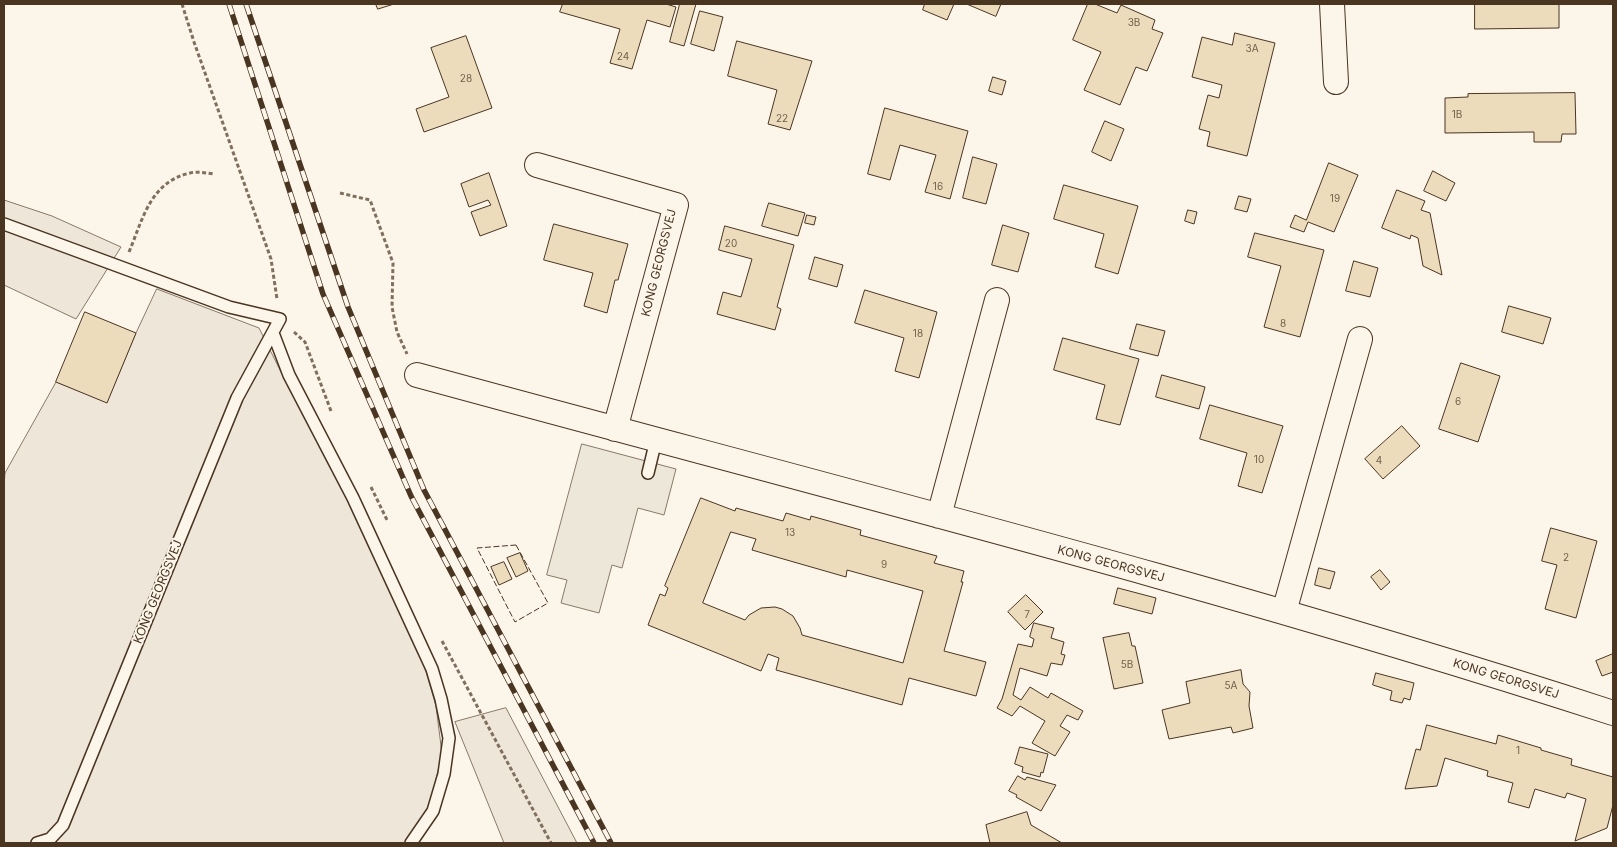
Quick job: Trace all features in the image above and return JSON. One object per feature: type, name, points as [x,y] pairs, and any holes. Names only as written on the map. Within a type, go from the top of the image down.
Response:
[{"type":"street","points":[[1332,4],[1336,82]]},
{"type":"street","name":"KONG GEORGSVEJ","points":[[537,166],[676,204],[615,429]]},
{"type":"street","points":[[939,516],[997,300]]},
{"type":"street","points":[[1284,612],[1360,340]]},
{"type":"street","name":"KONG GEORGSVEJ","points":[[417,375],[939,516],[1284,612],[1613,713]]},
{"type":"lane","points":[[4,224],[229,307],[280,319]]},
{"type":"lane","name":"KONG GEORGSVEJ","points":[[37,843],[50,839],[63,825],[238,398],[280,319]]},
{"type":"lane","points":[[273,333],[289,375],[353,498],[432,669],[441,699],[449,738],[444,774],[433,811],[411,843]]},
{"type":"lane","points":[[648,473],[656,440]]},
{"type":"path","points":[[182,4],[272,259],[280,319],[305,342],[332,412]]},
{"type":"path","points":[[122,267],[152,197],[171,180],[192,172],[214,174]]},
{"type":"path","points":[[340,193],[370,200],[393,262],[392,308],[397,332],[417,375]]},
{"type":"path","points":[[370,485],[390,529]]},
{"type":"path","points":[[440,636],[551,843]]},
{"type":"shaded area","points":[[4,200],[52,216],[121,247],[76,319],[4,285]]},
{"type":"shaded area","points":[[157,289],[259,328],[328,458],[424,665],[436,706],[442,754],[430,805],[405,843],[4,842],[5,473],[56,382],[107,402]]},
{"type":"shaded area","points":[[582,444],[676,469],[664,515],[638,508],[622,568],[612,565],[599,613],[561,603],[567,580],[547,575]]},
{"type":"shaded area","points":[[506,708],[577,843],[504,843],[455,722]]},
{"type":"building","points":[[376,4],[394,4],[378,9]]},
{"type":"building","points":[[563,4],[666,4],[676,7],[670,27],[647,20],[632,69],[610,63],[620,29],[560,12]]},
{"type":"building","points":[[680,4],[696,4],[684,46],[670,42]]},
{"type":"building","points":[[925,4],[954,4],[947,20],[923,10]]},
{"type":"building","points":[[967,4],[1001,4],[996,16]]},
{"type":"building","points":[[1088,4],[1095,4],[1117,13],[1121,5],[1155,20],[1152,29],[1163,33],[1147,71],[1136,67],[1120,105],[1084,90],[1101,52],[1073,40]]},
{"type":"building","points":[[1475,4],[1559,4],[1559,28],[1475,29]]},
{"type":"building","points":[[700,11],[723,17],[714,51],[691,44]]},
{"type":"building","points":[[1235,33],[1275,43],[1247,156],[1207,146],[1210,132],[1199,129],[1208,95],[1219,98],[1222,85],[1192,77],[1202,37],[1232,45]]},
{"type":"building","points":[[466,36],[492,108],[424,132],[416,109],[449,97],[431,48]]},
{"type":"building","points":[[737,41],[812,61],[790,130],[768,124],[777,90],[728,76]]},
{"type":"building","points":[[993,77],[1006,81],[1002,95],[989,91]]},
{"type":"building","points":[[1575,93],[1576,134],[1562,134],[1561,142],[1534,142],[1534,132],[1445,133],[1445,98],[1468,97],[1468,94]]},
{"type":"building","points":[[885,108],[968,131],[950,199],[925,192],[936,155],[900,145],[890,180],[868,174]]},
{"type":"building","points":[[1105,121],[1124,129],[1111,161],[1092,152]]},
{"type":"building","points":[[973,157],[997,164],[986,204],[963,198]]},
{"type":"building","points":[[1329,163],[1358,175],[1334,232],[1308,222],[1304,232],[1290,227],[1295,215],[1306,220]]},
{"type":"building","points":[[1433,171],[1455,183],[1446,201],[1424,191]]},
{"type":"building","points":[[489,173],[507,226],[480,236],[471,212],[491,205],[488,200],[469,207],[461,184]]},
{"type":"building","points":[[1064,185],[1138,206],[1118,274],[1095,267],[1104,234],[1054,219]]},
{"type":"building","points":[[1397,190],[1425,201],[1421,210],[1430,213],[1442,275],[1423,266],[1418,238],[1411,235],[1410,239],[1382,228]]},
{"type":"building","points":[[1239,196],[1251,199],[1247,212],[1235,209]]},
{"type":"building","points":[[769,203],[805,213],[798,236],[762,226]]},
{"type":"building","points":[[1188,210],[1197,212],[1194,224],[1185,221]]},
{"type":"building","points":[[807,215],[816,217],[814,225],[805,223]]},
{"type":"building","points":[[554,224],[628,244],[618,280],[615,280],[607,313],[584,306],[593,273],[544,260]]},
{"type":"building","points":[[1003,225],[1029,233],[1018,272],[992,265]]},
{"type":"building","points":[[725,226],[794,245],[777,307],[781,309],[775,330],[717,314],[723,292],[741,297],[752,259],[719,250]]},
{"type":"building","points":[[1255,233],[1324,250],[1300,337],[1264,327],[1281,266],[1248,257]]},
{"type":"building","points":[[815,257],[843,265],[837,287],[809,279]]},
{"type":"building","points":[[1354,261],[1378,268],[1370,297],[1346,291]]},
{"type":"building","points":[[865,290],[937,312],[919,378],[895,371],[904,338],[855,323]]},
{"type":"building","points":[[1509,306],[1551,318],[1543,344],[1502,332]]},
{"type":"building","points":[[85,312],[136,333],[107,403],[56,382]]},
{"type":"building","points":[[1137,324],[1165,331],[1158,356],[1130,349]]},
{"type":"building","points":[[1063,338],[1139,359],[1120,425],[1096,419],[1105,385],[1054,370]]},
{"type":"building","points":[[1461,363],[1500,376],[1478,442],[1439,429]]},
{"type":"building","points":[[1162,375],[1205,387],[1199,409],[1156,397]]},
{"type":"building","points":[[1210,405],[1283,426],[1262,493],[1238,486],[1247,453],[1200,439]]},
{"type":"building","points":[[1402,426],[1420,446],[1383,479],[1365,459]]},
{"type":"building","points":[[701,498],[735,511],[736,508],[783,521],[786,513],[810,520],[811,516],[861,530],[860,535],[937,556],[934,563],[964,571],[961,582],[963,582],[944,651],[986,662],[976,696],[909,678],[902,705],[776,670],[779,658],[768,654],[761,671],[648,625],[660,594],[665,596],[668,588],[665,586]],"holes":[[[731,532],[756,539],[752,550],[846,577],[847,570],[923,591],[903,663],[802,635],[793,616],[782,609],[775,607],[761,608],[749,615],[745,620],[703,603]]]},
{"type":"building","points":[[1551,528],[1597,541],[1576,618],[1545,609],[1557,565],[1542,561]]},
{"type":"building","points":[[520,553],[528,571],[516,577],[507,558]]},
{"type":"building","points":[[504,562],[512,579],[499,585],[491,567]]},
{"type":"building","points":[[1319,568],[1335,572],[1330,589],[1315,585]]},
{"type":"building","points":[[1380,570],[1390,582],[1381,590],[1371,577]]},
{"type":"building","points":[[1118,588],[1156,598],[1152,614],[1114,604]]},
{"type":"building","points":[[1026,595],[1043,612],[1025,630],[1008,612]]},
{"type":"building","points":[[1034,623],[1054,628],[1051,638],[1064,642],[1061,654],[1065,655],[1062,665],[1051,663],[1047,676],[1020,668],[1013,695],[1021,700],[1030,687],[1048,698],[1051,693],[1083,711],[1078,720],[1067,715],[1060,726],[1070,732],[1055,756],[1032,743],[1045,721],[1020,706],[1012,716],[997,708],[1002,699],[1018,644],[1032,647],[1034,639],[1030,637]]},
{"type":"building","points":[[1129,633],[1132,646],[1135,646],[1143,683],[1114,689],[1103,638]]},
{"type":"building","points":[[1613,654],[1613,672],[1602,676],[1596,661]]},
{"type":"building","points":[[1241,670],[1243,684],[1250,692],[1249,706],[1253,728],[1233,733],[1231,727],[1169,739],[1162,710],[1190,703],[1186,682]]},
{"type":"building","points":[[1376,673],[1414,683],[1410,700],[1404,698],[1402,703],[1390,700],[1392,691],[1373,685]]},
{"type":"building","points":[[1427,725],[1496,744],[1498,735],[1572,759],[1571,765],[1613,777],[1613,805],[1607,828],[1575,841],[1586,799],[1567,793],[1565,798],[1535,789],[1529,808],[1508,802],[1513,783],[1487,776],[1488,771],[1445,758],[1437,786],[1405,789],[1416,749],[1420,750]]},
{"type":"building","points":[[1020,747],[1048,754],[1043,773],[1041,772],[1040,777],[1022,772],[1023,767],[1015,764]]},
{"type":"building","points":[[1018,776],[1025,780],[1027,777],[1056,785],[1041,811],[1009,791]]},
{"type":"building","points":[[1027,812],[1031,825],[1062,843],[990,843],[986,825]]},
{"type":"railway","points":[[229,4],[323,294],[411,496],[594,843]]},
{"type":"railway","points":[[246,4],[348,307],[424,490],[611,843]]},
{"type":"fence","points":[[516,545],[548,603],[515,622],[477,548],[516,545]]}]
